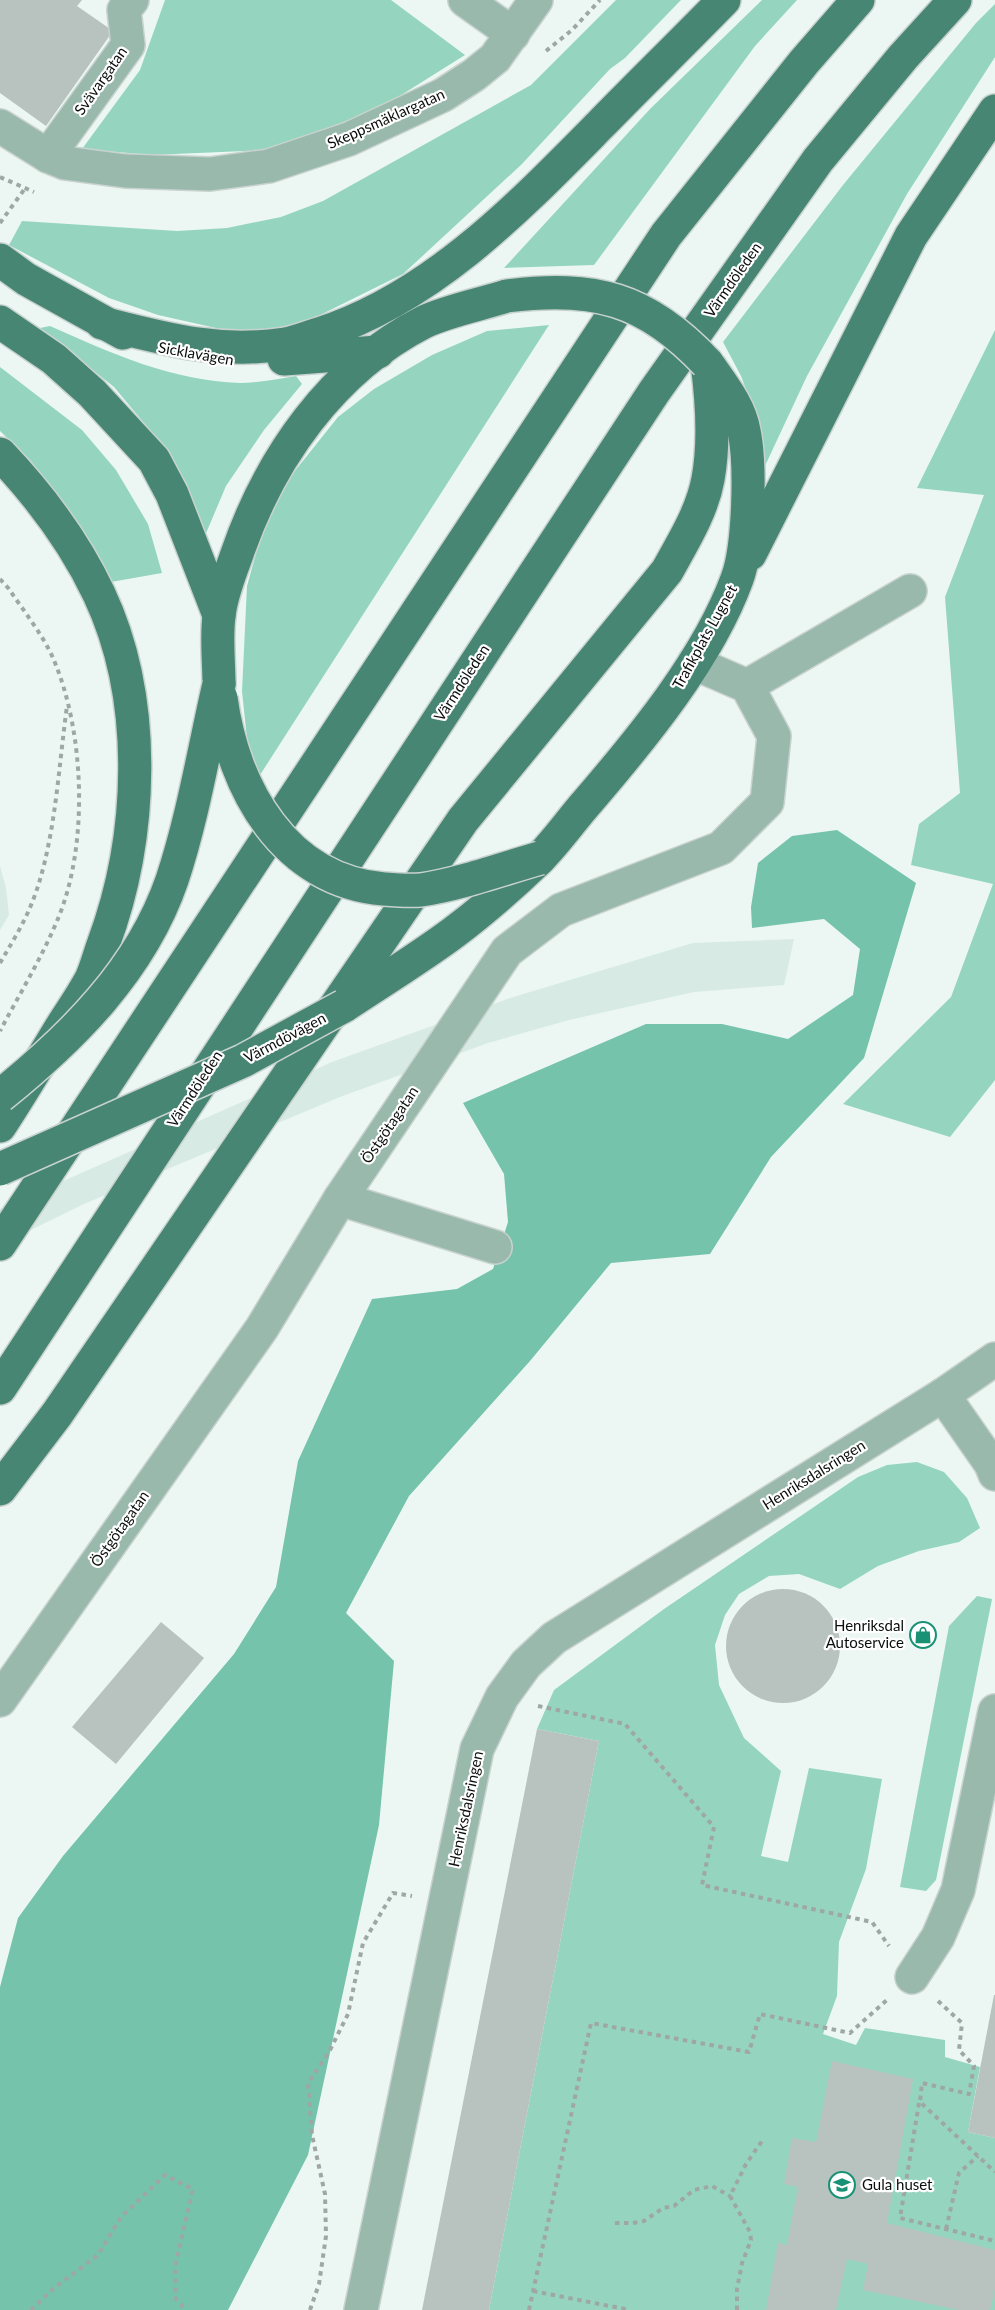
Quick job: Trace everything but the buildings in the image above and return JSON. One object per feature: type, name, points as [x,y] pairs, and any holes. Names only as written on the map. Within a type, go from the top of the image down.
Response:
[{"type":"main road","points":[[102,322],[181,343],[236,348],[286,344],[341,327],[387,306],[430,278],[467,249],[550,175],[724,0]]},
{"type":"main road","points":[[0,1245],[666,235],[804,62],[858,0]]},
{"type":"main road","name":"Värmdöleden","points":[[0,1388],[654,392],[818,160],[903,57],[955,0]]},
{"type":"main road","points":[[738,577],[911,236],[995,111]]},
{"type":"main road","points":[[427,321],[464,274],[550,175]]},
{"type":"main road","name":"Sicklavägen","points":[[0,260],[26,279],[102,322],[154,347],[245,363],[378,352]]},
{"type":"main road","name":"Trafikplats Lugnet","points":[[557,292],[584,293],[608,298],[653,317],[674,332],[707,363],[727,390],[744,429],[747,473],[746,528],[738,577],[694,663],[671,698],[617,768],[540,858],[449,884],[419,890],[394,890],[355,885],[320,869],[289,846],[269,826],[258,809],[242,778],[231,749],[219,684],[219,615],[249,519],[275,468],[301,428],[327,397],[378,352],[427,321],[507,296],[557,292]]},
{"type":"main road","points":[[0,322],[54,359],[92,393],[154,460],[172,494],[219,615]]},
{"type":"main road","points":[[0,1489],[57,1414],[463,819],[667,571],[691,527],[708,479],[711,400],[707,363]]},
{"type":"main road","points":[[0,454],[34,490],[61,526],[100,596],[116,639],[125,674],[133,730],[135,800],[127,862],[113,918],[91,979],[0,1126]]},
{"type":"main road","points":[[0,1096],[66,1039],[106,994],[132,960],[154,921],[171,881],[184,837],[219,684]]},
{"type":"main road","name":"Värmdövägen","points":[[0,1169],[243,1061],[344,1006],[454,932],[540,858]]},
{"type":"street","name":"Svävargatan","points":[[48,156],[128,45],[124,10],[132,0]]},
{"type":"street","points":[[465,0],[513,34]]},
{"type":"street","name":"Skeppsmäklargatan","points":[[0,126],[48,156],[65,163],[125,171],[210,174],[269,166],[349,140],[443,95],[495,58],[536,0]]},
{"type":"street","points":[[694,663],[747,686],[910,591]]},
{"type":"street","name":"Östgötagatan","points":[[0,1700],[262,1328],[340,1199],[507,951],[561,910],[720,848],[767,802],[774,736],[747,686]]},
{"type":"street","points":[[340,1199],[495,1246]]},
{"type":"street","name":"Henriksdalsringen","points":[[361,2310],[477,1749],[502,1697],[526,1664],[554,1638],[608,1602],[943,1395],[995,1359]]},
{"type":"street","points":[[943,1395],[991,1464],[995,1474]]},
{"type":"street","points":[[912,1977],[938,1937],[958,1890],[995,1711]]},
{"type":"path","points":[[540,56],[572,30],[600,0]]},
{"type":"path","points":[[0,177],[24,189],[0,223]]},
{"type":"path","points":[[0,579],[9,589],[53,657],[67,702],[78,763],[79,832],[72,872],[57,921],[0,1031]]},
{"type":"path","points":[[0,963],[29,910],[40,877],[48,842],[67,702]]},
{"type":"path","points":[[536,1706],[625,1724],[714,1827],[702,1885],[872,1922],[912,1977],[962,2023],[959,2050],[974,2066],[969,2094],[922,2083],[900,2218],[995,2241]]},
{"type":"path","points":[[310,2310],[319,2283],[326,2236],[325,2194],[312,2135],[309,2083],[329,2052],[348,2014],[363,1943],[393,1893],[446,1900]]},
{"type":"path","points":[[529,2310],[591,2024],[749,2052],[760,2014],[850,2032],[912,1977]]},
{"type":"path","points":[[920,2102],[995,2172]]},
{"type":"path","points":[[730,2196],[746,2164],[762,2141]]},
{"type":"path","points":[[946,2229],[958,2173],[978,2156]]},
{"type":"path","points":[[32,2310],[53,2289],[98,2255],[121,2217],[165,2175],[193,2189],[175,2267],[176,2299],[186,2310]]},
{"type":"path","points":[[615,2223],[644,2221],[663,2208],[674,2206],[694,2190],[712,2186],[730,2196],[750,2232],[751,2240],[742,2263],[736,2289],[737,2310]]},
{"type":"path","points":[[532,2291],[630,2310]]},
{"type":"shaded area","points":[[0,866],[6,888],[9,915],[0,930]]},
{"type":"shaded area","points":[[794,939],[784,985],[694,992],[569,1020],[488,1043],[340,1097],[84,1204],[0,1245],[0,1209],[332,1062],[510,998],[693,943]]},
{"type":"green space","points":[[165,0],[391,0],[465,55],[379,109],[267,150],[152,155],[82,149],[140,70]]},
{"type":"green space","points":[[616,0],[681,0],[625,58],[610,69],[522,164],[403,274],[302,324],[238,333],[158,315],[109,298],[9,245],[22,221],[177,231],[227,228],[281,217],[323,201],[531,85]]},
{"type":"green space","points":[[762,0],[797,0],[755,46],[594,265],[504,268],[650,109]]},
{"type":"green space","points":[[995,4],[995,57],[907,194],[807,376],[764,468],[753,408],[741,376],[723,342],[843,185],[976,23]]},
{"type":"green space","points":[[549,325],[260,775],[247,739],[242,691],[247,586],[262,532],[286,482],[338,417],[374,389],[432,355],[487,331]]},
{"type":"green space","points":[[50,326],[142,364],[190,377],[240,383],[296,376],[302,384],[264,430],[226,486],[204,538],[187,484],[149,429],[114,387],[40,328]]},
{"type":"green space","points":[[995,330],[995,1080],[950,1137],[843,1104],[951,997],[993,884],[911,865],[919,824],[960,793],[945,597],[984,495],[917,488]]},
{"type":"green space","points":[[0,367],[82,430],[116,470],[148,524],[162,573],[111,582],[72,517],[31,461],[0,431]]},
{"type":"green space","points":[[837,830],[916,883],[864,1058],[771,1157],[710,1254],[611,1263],[530,1361],[409,1496],[346,1613],[394,1661],[379,1825],[308,2155],[228,2310],[0,2310],[0,1987],[18,1918],[63,1856],[234,1654],[276,1587],[298,1461],[372,1299],[457,1289],[493,1269],[508,1222],[504,1174],[463,1103],[646,1024],[722,1024],[788,1039],[853,995],[860,949],[824,919],[752,928],[751,907],[758,863],[792,836]]},
{"type":"green space","points":[[917,1462],[944,1472],[967,1498],[980,1528],[959,1542],[919,1551],[878,1566],[840,1589],[799,1574],[769,1576],[739,1594],[725,1615],[715,1645],[719,1685],[744,1738],[781,1771],[761,1856],[788,1862],[809,1768],[882,1779],[866,1869],[839,1942],[837,1996],[823,2034],[856,2045],[865,2028],[945,2040],[945,2057],[980,2067],[968,2132],[995,2138],[995,2310],[489,2310],[599,1741],[537,1729],[554,1690],[664,1609],[858,1477],[887,1465]]},
{"type":"green space","points":[[977,1596],[992,1599],[936,1880],[926,1891],[900,1887],[949,1626]]},
{"type":"place","name":"Henriksdal Autoservice","points":[[923,1635]]},
{"type":"place","name":"Gula huset","points":[[842,2185]]}]
